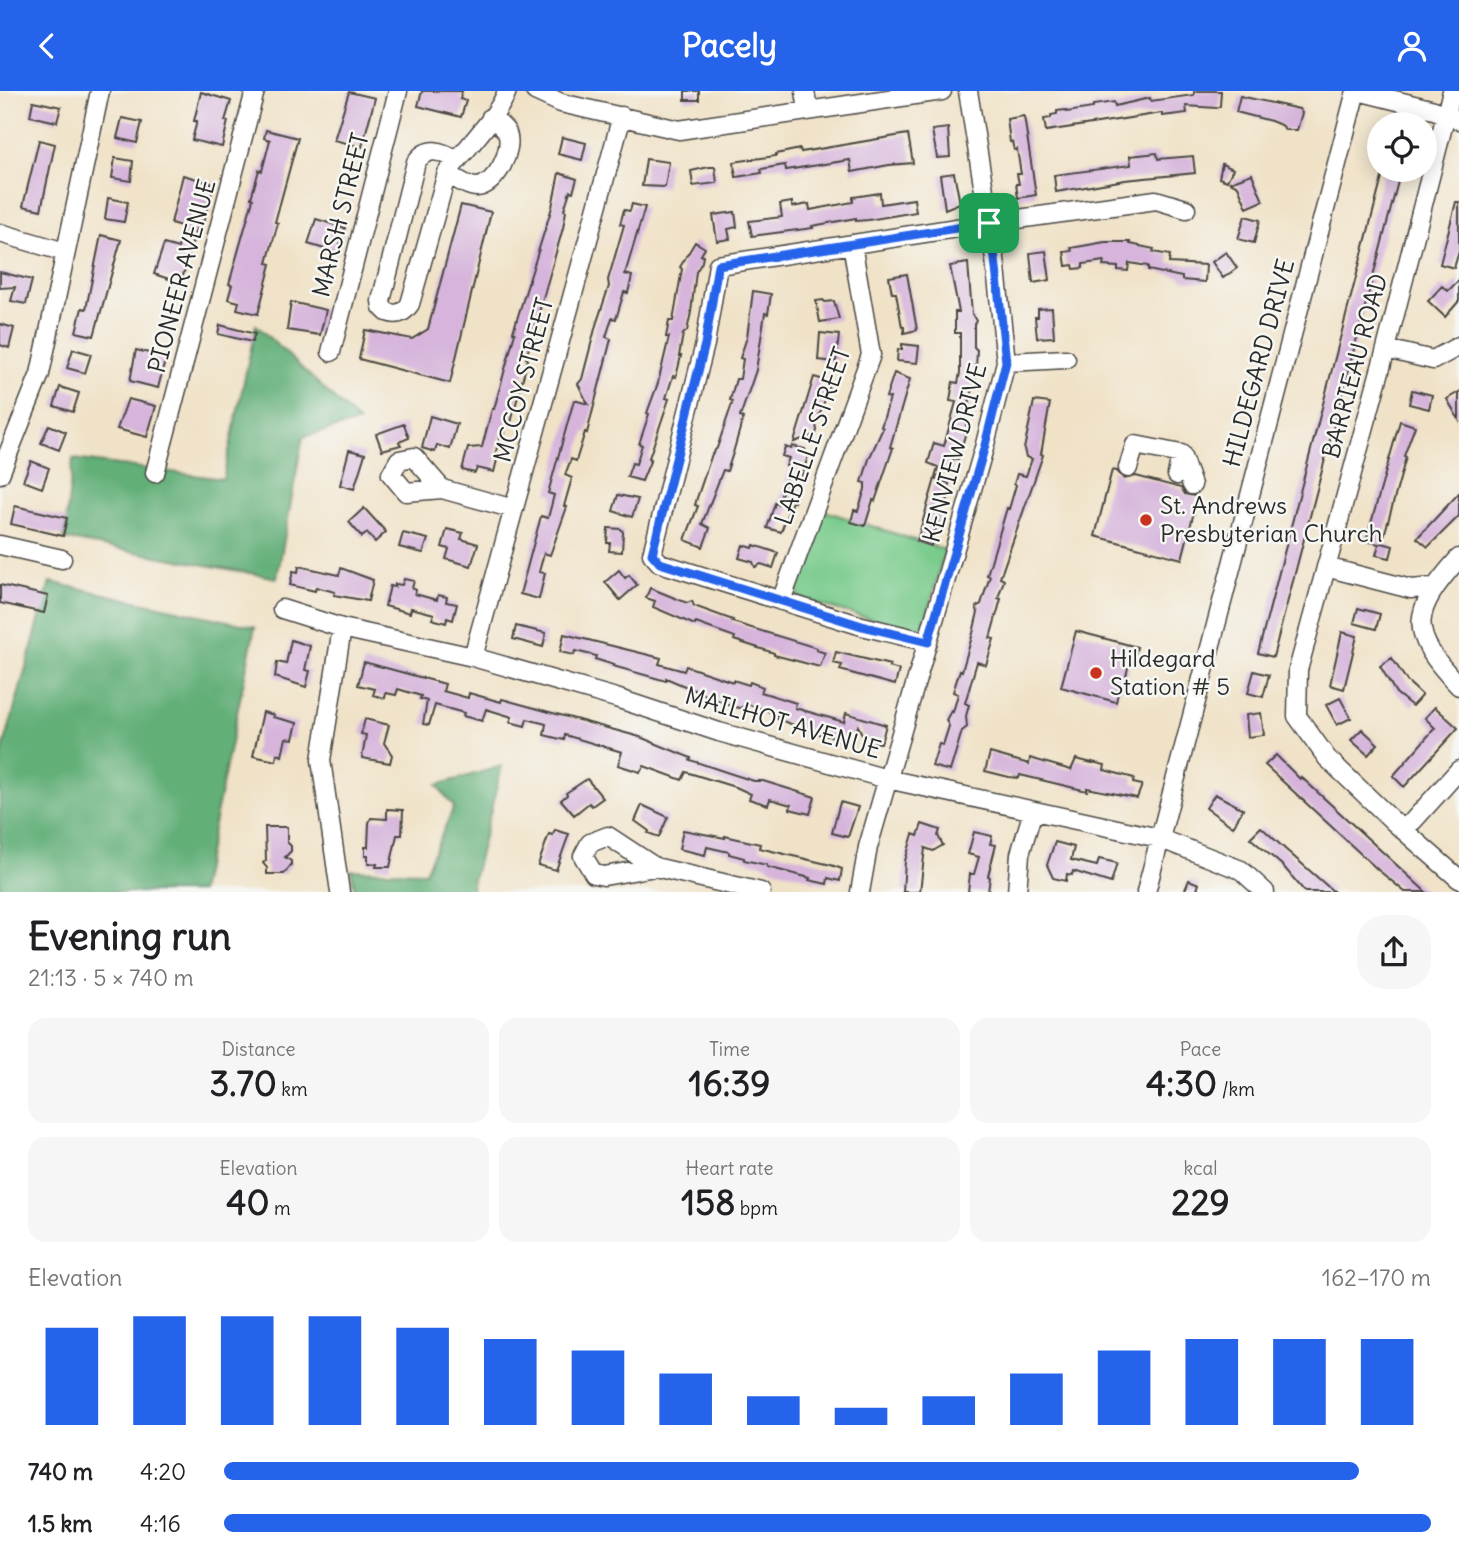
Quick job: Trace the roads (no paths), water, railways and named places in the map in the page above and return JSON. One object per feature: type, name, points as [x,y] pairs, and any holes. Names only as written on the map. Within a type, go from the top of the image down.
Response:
[{"type":"street","points":[[0,474],[40,374],[100,91]]},
{"type":"street","name":"PIONEER AVENUE","points":[[155,473],[256,91]]},
{"type":"street","name":"MARSH STREET","points":[[331,352],[398,91]]},
{"type":"street","points":[[491,117],[507,131],[508,138],[503,164],[492,180],[473,187],[452,166],[443,152],[431,150],[420,156],[416,162],[381,301],[387,312],[400,313],[410,304],[452,166],[504,100],[507,91]]},
{"type":"street","points":[[536,91],[561,103],[679,130],[942,91]]},
{"type":"street","points":[[805,91],[808,110]]},
{"type":"street","name":"KENVIEW DRIVE","points":[[860,892],[868,847],[984,449],[1006,362],[995,259],[968,91]]},
{"type":"street","points":[[1357,91],[1434,110],[1452,118]]},
{"type":"street","name":"HILDEGARD DRIVE","points":[[1146,892],[1357,91]]},
{"type":"street","name":"BARRIEAU ROAD","points":[[1452,91],[1452,118],[1298,670],[1297,716],[1327,758],[1459,879]]},
{"type":"street","name":"MCCOY STREET","points":[[473,657],[622,116]]},
{"type":"street","points":[[928,642],[862,626],[660,563],[652,554],[705,344],[718,265],[1156,200],[1186,209]]},
{"type":"street","points":[[0,233],[65,252]]},
{"type":"street","name":"LABELLE STREET","points":[[780,601],[872,355],[852,244]]},
{"type":"street","points":[[1386,349],[1433,360],[1459,346]]},
{"type":"street","points":[[1006,362],[1066,359]]},
{"type":"street","points":[[1128,468],[1135,445],[1181,454],[1184,480]]},
{"type":"street","points":[[442,489],[514,509]]},
{"type":"street","points":[[0,545],[62,559]]},
{"type":"street","points":[[1459,558],[1434,587],[1420,616],[1423,640],[1459,686]]},
{"type":"street","points":[[1326,567],[1411,589],[1434,587]]},
{"type":"street","name":"MAILHOT AVENUE","points":[[282,609],[342,628],[473,657],[616,698],[719,732],[887,779],[1159,838],[1241,870],[1265,892]]},
{"type":"street","points":[[340,892],[321,760],[342,628]]},
{"type":"street","points":[[1403,828],[1413,821],[1459,770]]},
{"type":"street","points":[[1017,892],[1020,853],[1033,811]]},
{"type":"street","points":[[655,867],[761,892]]},
{"type":"place","name":"St. Andrews Presbyterian Church","points":[[1146,520]]},
{"type":"place","name":"Hildegard Station # 5","points":[[1096,673]]}]
